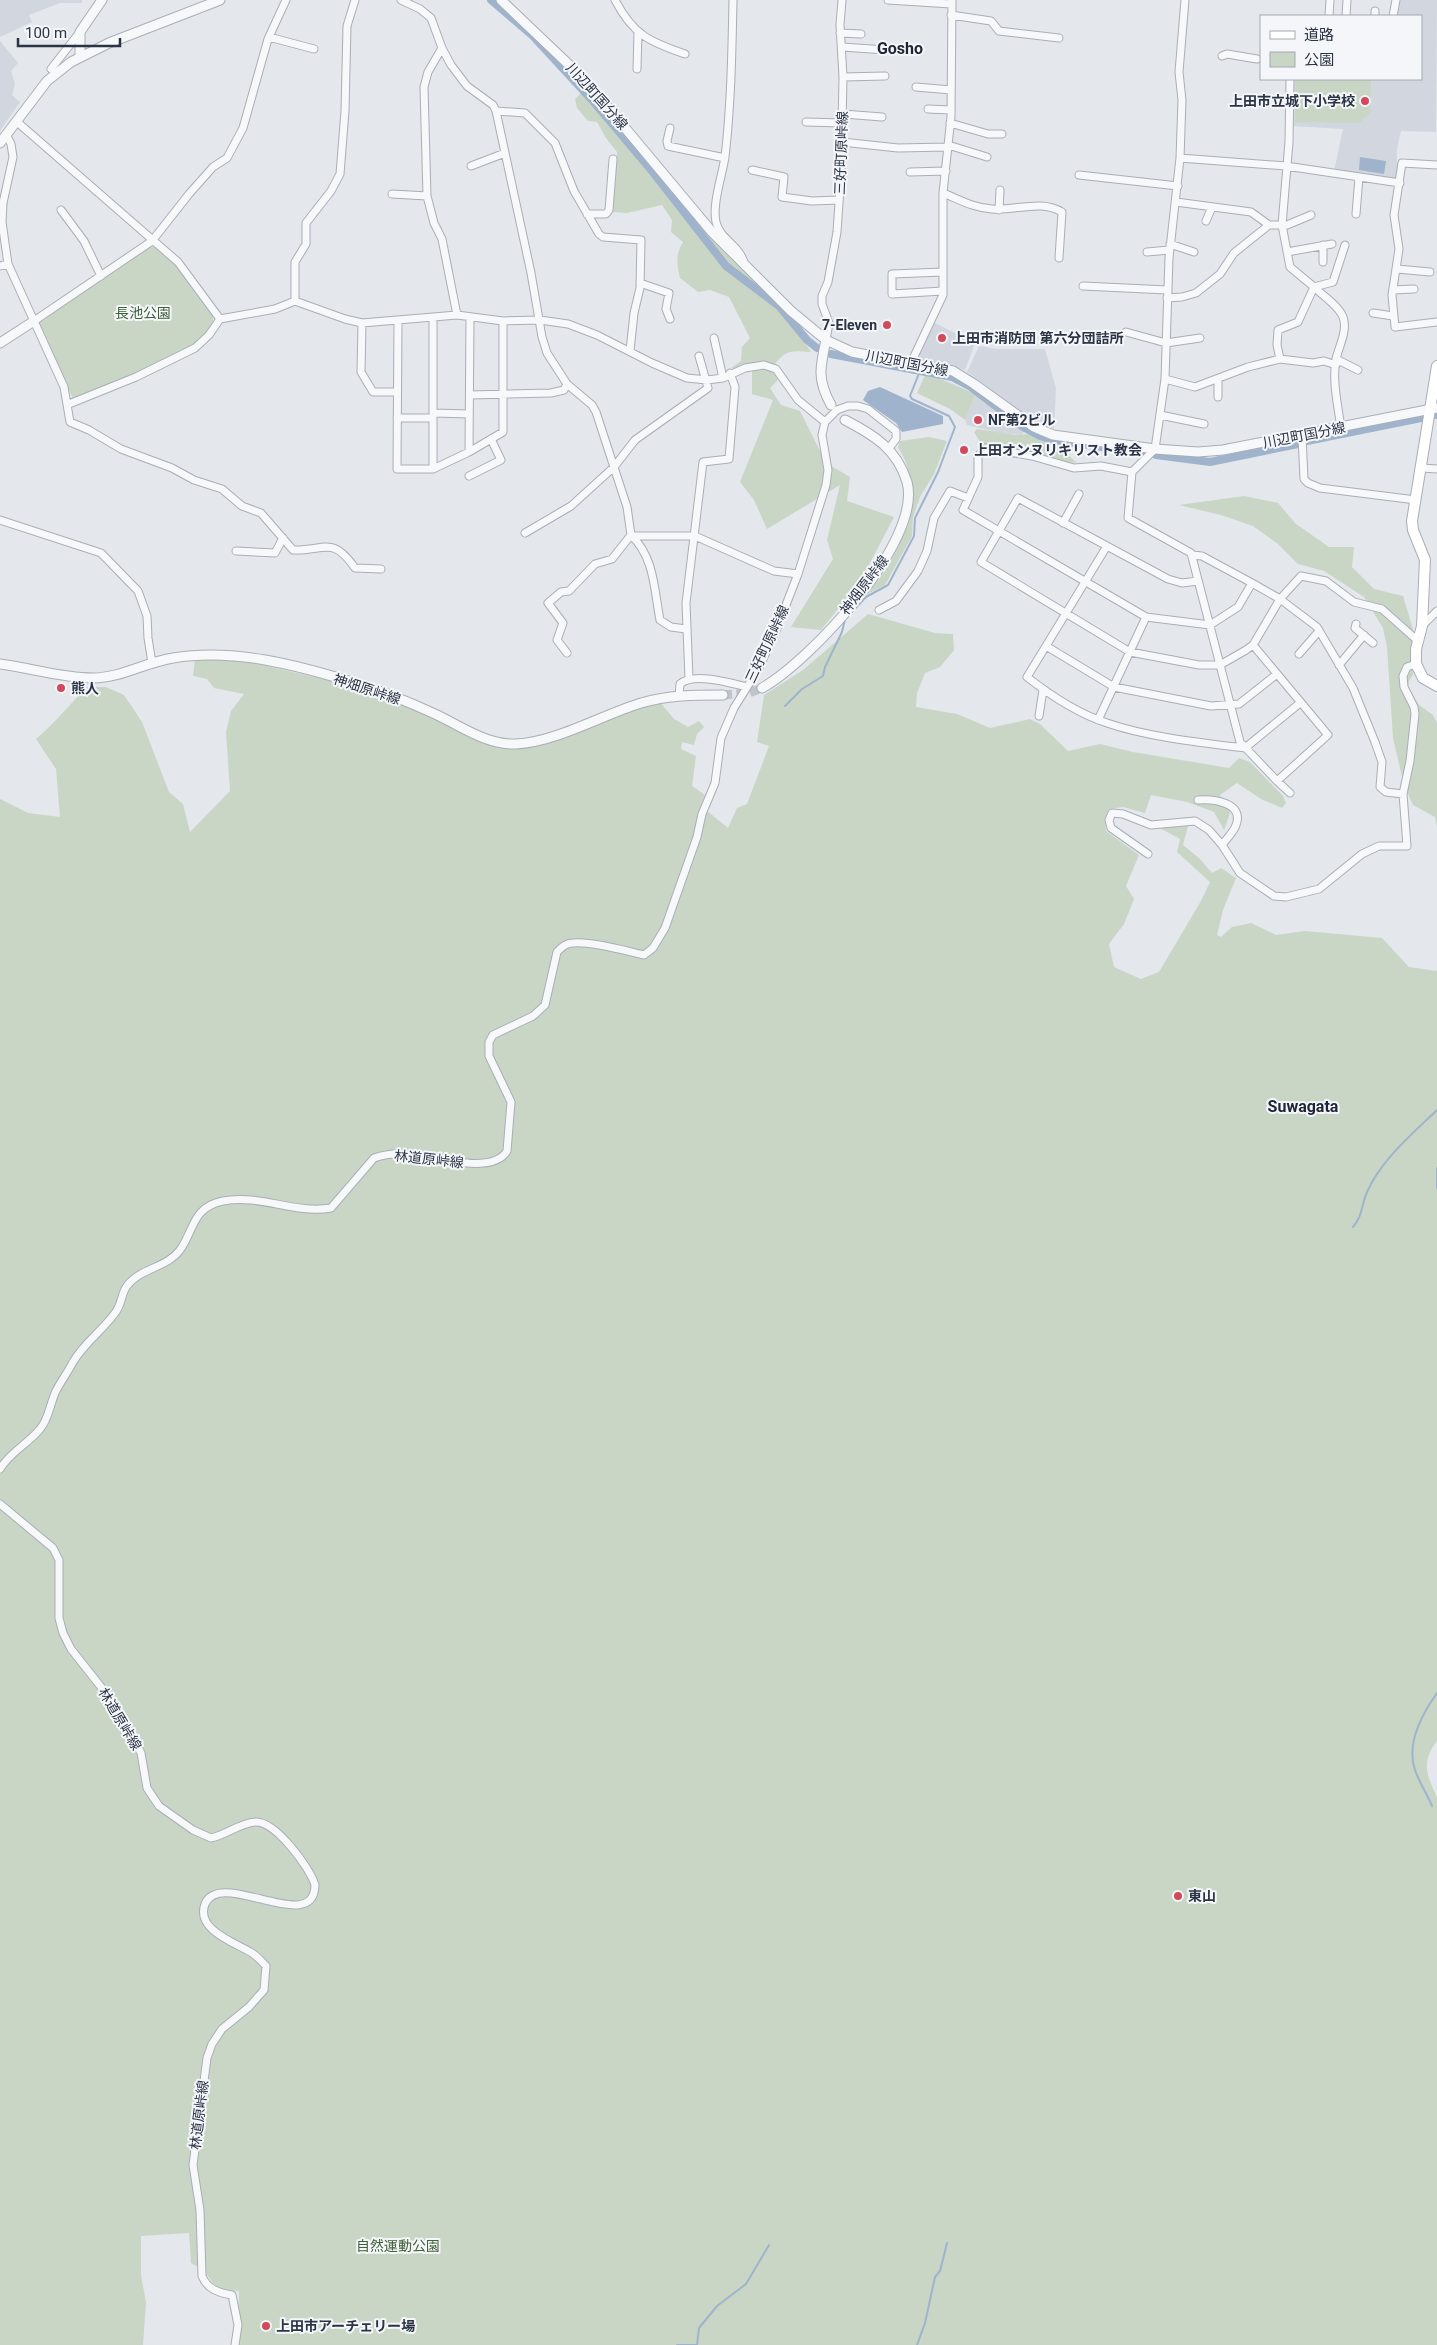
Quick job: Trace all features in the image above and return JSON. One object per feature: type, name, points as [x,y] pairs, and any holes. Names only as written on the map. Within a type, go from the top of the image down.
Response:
[{"type":"main road","points":[[1437,366],[1434,409],[1412,521],[1413,530],[1425,560],[1422,626],[1418,641],[1416,664],[1423,678],[1437,686]]},
{"type":"street","points":[[51,69],[102,0]]},
{"type":"street","points":[[0,142],[47,81],[80,56],[220,0]]},
{"type":"street","points":[[0,343],[152,241],[213,167],[227,158],[243,128],[269,36],[286,0]]},
{"type":"street","points":[[295,301],[295,262],[306,244],[306,223],[331,191],[340,174],[345,111],[348,26],[355,0]]},
{"type":"street","points":[[401,0],[420,9],[431,18],[442,48],[467,86],[493,105],[496,110],[542,337],[547,352],[567,384],[592,405],[596,412],[627,507],[632,535],[650,564],[655,577],[660,620],[671,627],[686,629]]},
{"type":"street","name":"川辺町国分線","points":[[501,0],[584,80],[712,232],[745,266],[807,326],[826,340],[852,352],[945,369],[960,374],[1042,431],[1053,435],[1155,449],[1209,452],[1302,436],[1434,409]]},
{"type":"street","points":[[615,0],[638,32],[661,47],[685,54]]},
{"type":"street","points":[[733,0],[725,158],[716,206],[716,224],[740,252],[745,266]]},
{"type":"street","name":"三好町原峠線","points":[[826,340],[829,323],[822,304],[822,296],[831,267],[839,200],[842,142],[843,77],[840,33],[842,0]]},
{"type":"street","points":[[888,0],[951,2],[951,110],[944,193],[943,291],[934,317],[911,363]]},
{"type":"street","points":[[1185,0],[1180,60],[1182,100],[1180,158],[1170,247],[1165,379],[1155,449],[1132,472],[1128,518],[1189,551],[1192,555],[1240,742],[1290,793]]},
{"type":"street","points":[[1329,15],[1330,0]]},
{"type":"street","points":[[1346,15],[1347,0]]},
{"type":"street","points":[[1394,15],[1396,0]]},
{"type":"street","points":[[951,15],[992,20],[999,31],[1059,38]]},
{"type":"street","points":[[80,32],[80,56]]},
{"type":"street","points":[[637,69],[638,32]]},
{"type":"street","points":[[840,33],[861,34]]},
{"type":"street","points":[[269,36],[314,49]]},
{"type":"street","points":[[442,48],[428,72],[424,87],[427,196],[434,223],[442,239],[457,315]]},
{"type":"street","points":[[842,48],[886,50]]},
{"type":"street","points":[[1222,56],[1227,54],[1257,59]]},
{"type":"street","points":[[843,77],[885,76]]},
{"type":"street","points":[[1290,80],[1289,142],[1282,224],[1290,267],[1341,312],[1344,320],[1344,330],[1336,362],[1335,379],[1341,428]]},
{"type":"street","points":[[916,87],[951,90]]},
{"type":"street","points":[[928,109],[951,110]]},
{"type":"street","points":[[496,110],[525,113],[555,143],[574,191],[599,234],[603,237],[641,240],[640,283],[634,313],[630,351]]},
{"type":"street","points":[[843,114],[882,117]]},
{"type":"street","points":[[16,121],[178,262],[220,319]]},
{"type":"street","points":[[806,122],[842,123]]},
{"type":"street","points":[[950,123],[988,134],[1002,134]]},
{"type":"street","points":[[670,128],[667,141],[668,146],[725,158]]},
{"type":"street","points":[[6,134],[11,144],[13,156],[3,203],[2,222],[8,264],[64,387],[69,404],[67,410],[70,422],[75,426],[89,430],[122,449],[172,468],[194,480],[222,489],[242,506],[261,513],[294,550],[326,546],[335,547],[355,568],[381,569]]},
{"type":"street","points":[[842,142],[898,148],[947,146],[987,156]]},
{"type":"street","points":[[471,166],[505,153]]},
{"type":"street","points":[[1180,158],[1286,166],[1400,184]]},
{"type":"street","points":[[587,214],[606,214],[609,210],[613,159]]},
{"type":"street","points":[[1437,165],[1402,163],[1394,215],[1398,236],[1397,269],[1392,296],[1395,327],[1437,322]]},
{"type":"street","points":[[752,170],[784,177],[782,197],[812,201],[839,200]]},
{"type":"street","points":[[910,172],[946,171]]},
{"type":"street","points":[[1079,175],[1178,186]]},
{"type":"street","points":[[1356,214],[1359,177]]},
{"type":"street","points":[[999,210],[1000,190]]},
{"type":"street","points":[[944,193],[975,207],[999,210],[1033,206],[1055,207],[1062,212],[1059,258]]},
{"type":"street","points":[[392,194],[427,196]]},
{"type":"street","points":[[1176,202],[1251,212],[1269,225]]},
{"type":"street","points":[[1206,221],[1212,207]]},
{"type":"street","points":[[62,210],[84,241],[101,276]]},
{"type":"street","points":[[1083,286],[1182,297],[1196,293],[1220,274],[1234,253],[1269,225],[1287,225],[1310,215]]},
{"type":"street","points":[[1288,252],[1304,251],[1332,244]]},
{"type":"street","points":[[1323,245],[1323,262]]},
{"type":"street","points":[[1314,287],[1333,282],[1345,245]]},
{"type":"street","points":[[1147,252],[1170,247],[1194,252]]},
{"type":"street","points":[[0,266],[8,264]]},
{"type":"street","points":[[1397,269],[1430,272]]},
{"type":"street","points":[[943,272],[892,274],[892,294],[943,291]]},
{"type":"street","points":[[640,283],[668,293],[666,309],[670,319]]},
{"type":"street","points":[[1280,359],[1276,344],[1278,330],[1298,322],[1314,287]]},
{"type":"street","points":[[1393,290],[1414,289]]},
{"type":"street","points":[[69,404],[136,376],[195,348],[209,335],[220,319],[275,309],[295,301],[345,319],[362,323],[457,315],[503,321],[540,320],[578,327],[687,378],[707,380],[723,378],[730,373],[744,368],[770,366],[776,369],[802,404],[825,422],[831,414],[843,407],[863,407],[896,431],[896,439],[889,448]]},
{"type":"street","points":[[1372,313],[1393,316]]},
{"type":"street","points":[[433,317],[433,469]]},
{"type":"street","points":[[469,452],[470,317]]},
{"type":"street","points":[[398,321],[397,469],[433,469],[469,452],[503,432],[503,321]]},
{"type":"street","points":[[362,323],[361,372],[373,392],[397,392]]},
{"type":"street","points":[[1126,332],[1166,343],[1200,338]]},
{"type":"street","points":[[714,338],[723,378]]},
{"type":"street","points":[[826,340],[820,378],[823,390],[831,405]]},
{"type":"street","points":[[525,533],[571,506],[614,467],[635,440],[708,388],[699,356]]},
{"type":"street","points":[[1165,379],[1195,387],[1248,367],[1280,359],[1312,364],[1324,361],[1336,362],[1358,370]]},
{"type":"street","points":[[689,679],[686,602],[703,462],[729,459],[736,387],[730,373]]},
{"type":"street","points":[[1218,379],[1218,397]]},
{"type":"street","points":[[470,395],[560,392],[564,390],[567,384]]},
{"type":"street","points":[[397,418],[469,414]]},
{"type":"street","points":[[1160,415],[1204,424]]},
{"type":"street","name":"神畑原峠線","points":[[762,688],[777,680],[826,633],[872,580],[887,558],[904,521],[908,495],[902,470],[889,448],[880,440],[845,420]]},
{"type":"street","name":"三好町原峠線","points":[[644,955],[653,948],[666,928],[697,837],[702,814],[715,783],[721,738],[734,708],[759,668],[798,574],[826,485],[828,470],[822,435],[825,422]]},
{"type":"street","points":[[1302,436],[1304,479],[1308,483],[1320,488],[1416,500]]},
{"type":"street","points":[[469,476],[501,460],[491,439]]},
{"type":"street","points":[[1132,472],[1101,466],[1074,468],[1032,456],[986,448],[978,456],[978,476],[963,510],[1146,617],[1210,625],[1238,606],[1252,583]]},
{"type":"street","points":[[1422,468],[1437,469]]},
{"type":"street","points":[[879,610],[896,601],[918,571],[927,550],[934,518],[950,491],[968,498]]},
{"type":"street","points":[[1063,522],[1079,494]]},
{"type":"street","points":[[1198,581],[1182,583],[1168,579],[1018,498],[981,562],[1130,652],[1199,665],[1220,666],[1253,645],[1280,599],[1301,576],[1317,578],[1332,585],[1354,602],[1375,606],[1388,612],[1418,641]]},
{"type":"street","points":[[0,520],[101,553],[138,591],[147,616],[152,663]]},
{"type":"street","points":[[632,535],[695,536],[774,571],[798,574]]},
{"type":"street","points":[[567,653],[557,640],[563,622],[548,603],[562,592],[569,591],[595,564],[612,559],[632,535]]},
{"type":"street","points":[[236,551],[275,553],[283,538]]},
{"type":"street","points":[[1107,546],[1027,677],[1043,690],[1098,720],[1122,727],[1198,742],[1244,748],[1300,703]]},
{"type":"street","points":[[1192,555],[1202,556],[1280,599],[1319,630],[1353,688],[1382,762],[1380,787],[1386,792],[1403,794]]},
{"type":"street","points":[[1422,626],[1437,611]]},
{"type":"street","points":[[1098,720],[1146,617]]},
{"type":"street","points":[[1356,624],[1355,628],[1373,643]]},
{"type":"street","points":[[1299,654],[1319,630]]},
{"type":"street","points":[[1339,665],[1364,635]]},
{"type":"street","points":[[1253,645],[1328,735],[1277,781]]},
{"type":"street","points":[[1046,646],[1114,687],[1210,706],[1239,704],[1276,674]]},
{"type":"street","name":"神畑原峠線","points":[[0,664],[63,676],[95,678],[111,676],[152,663],[191,655],[234,655],[287,665],[377,690],[494,742],[515,744],[559,734],[641,704],[678,696],[723,695]]},
{"type":"street","points":[[1148,854],[1111,828],[1109,820],[1112,813],[1123,814],[1151,825],[1195,821],[1209,830],[1222,845],[1240,874],[1274,896],[1286,897],[1319,888],[1362,854],[1379,846],[1407,846],[1403,794],[1410,761],[1415,714],[1414,707],[1404,687],[1403,676],[1407,667],[1416,664]]},
{"type":"street","points":[[678,696],[680,684],[689,679],[725,682],[747,687]]},
{"type":"street","points":[[1039,716],[1043,690]]},
{"type":"street","points":[[1198,800],[1214,799],[1228,803],[1236,813],[1237,825],[1222,845]]},
{"type":"street","name":"林道原峠線","points":[[0,1469],[20,1446],[40,1430],[46,1420],[55,1392],[78,1354],[120,1307],[124,1290],[132,1280],[173,1258],[181,1249],[191,1226],[208,1207],[222,1201],[252,1199],[268,1201],[295,1209],[316,1210],[331,1208],[374,1158],[384,1154],[408,1154],[469,1163],[488,1163],[503,1158],[507,1151],[511,1102],[489,1056],[489,1042],[493,1035],[533,1016],[545,1005],[555,958],[563,946],[574,942],[644,955]]},
{"type":"street","name":"林道原峠線","points":[[0,1504],[52,1548],[59,1560],[59,1618],[63,1633],[71,1649],[105,1692],[133,1738],[141,1753],[147,1788],[159,1806],[192,1830],[211,1838],[248,1824],[266,1824],[302,1860],[315,1885],[312,1896],[307,1901],[298,1904],[278,1904],[237,1893],[223,1892],[214,1894],[207,1900],[203,1909],[205,1918],[212,1929],[252,1953],[266,1966],[264,1990],[249,2007],[222,2029],[212,2044],[204,2074],[193,2165],[200,2210],[202,2276],[204,2282],[211,2288],[222,2293],[232,2294],[238,2325],[235,2345]]},
{"type":"shaded area","points":[[0,0],[82,0],[82,3],[60,3],[29,15],[32,22],[0,37]]},
{"type":"shaded area","name":"上田市立城下小学校","points":[[1399,0],[1437,0],[1436,132],[1401,131],[1397,148],[1397,180],[1334,171],[1343,129],[1292,126],[1293,80],[1422,80],[1422,15],[1397,15]]},
{"type":"shaded area","points":[[0,41],[18,63],[11,71],[15,84],[12,95],[20,102],[0,131]]},
{"type":"shaded area","points":[[935,323],[975,343],[965,370],[945,363],[920,359],[919,353]]},
{"type":"shaded area","points":[[979,346],[997,349],[1045,349],[1056,388],[1054,429],[1038,423],[967,372]]},
{"type":"shaded area","points":[[976,394],[1025,430],[1022,435],[1000,433],[967,425],[965,420]]},
{"type":"green space","points":[[1296,80],[1371,80],[1370,113],[1359,123],[1295,122]]},
{"type":"green space","points":[[581,93],[631,148],[768,288],[811,352],[792,351],[784,354],[772,368],[778,380],[770,388],[781,405],[800,411],[826,463],[850,477],[847,501],[894,517],[861,580],[821,630],[791,627],[833,559],[827,540],[840,485],[767,529],[754,500],[740,482],[773,400],[752,394],[752,371],[731,368],[741,361],[742,347],[750,338],[729,297],[710,290],[698,292],[680,278],[677,260],[683,242],[671,232],[672,220],[662,205],[627,213],[613,212],[617,152],[597,122],[588,121],[577,108],[575,99]]},
{"type":"green space","name":"長池公園","points":[[149,247],[159,247],[177,263],[213,314],[213,324],[207,334],[193,346],[135,374],[73,399],[38,323]]},
{"type":"green space","points":[[926,373],[976,394],[965,420],[950,409],[917,393]]},
{"type":"green space","points":[[977,429],[1015,435],[1029,434],[1057,445],[1077,463],[1055,460],[1033,453],[982,445],[974,432]]},
{"type":"green space","points":[[929,437],[947,441],[934,474],[920,497],[913,517],[912,536],[885,585],[867,594],[891,562],[907,524],[911,505],[911,485],[907,466],[898,447],[900,441]]},
{"type":"green space","points":[[1244,496],[1278,503],[1296,524],[1329,547],[1354,547],[1352,567],[1374,589],[1403,596],[1415,636],[1413,675],[1408,687],[1419,705],[1433,715],[1437,723],[1437,827],[1435,817],[1413,805],[1404,785],[1393,738],[1387,647],[1383,628],[1364,597],[1324,571],[1298,564],[1278,544],[1253,526],[1221,515],[1179,505]]},
{"type":"green space","name":"自然運動公園","points":[[868,614],[935,633],[953,634],[954,650],[940,667],[925,673],[917,693],[916,707],[957,714],[990,728],[1030,719],[1040,724],[1068,751],[1100,744],[1133,752],[1229,768],[1239,758],[1250,762],[1283,796],[1286,803],[1282,808],[1261,799],[1237,783],[1220,795],[1230,813],[1224,830],[1214,812],[1187,802],[1151,795],[1145,813],[1123,807],[1109,809],[1105,818],[1106,831],[1139,855],[1126,886],[1134,899],[1124,924],[1109,944],[1114,967],[1141,979],[1159,972],[1201,901],[1210,882],[1177,852],[1180,839],[1158,827],[1188,826],[1183,845],[1200,859],[1212,873],[1221,868],[1236,878],[1223,910],[1217,935],[1221,937],[1232,927],[1251,923],[1276,935],[1305,931],[1382,938],[1409,967],[1437,971],[1437,1741],[1429,1755],[1427,1768],[1437,1797],[1437,2345],[238,2345],[239,2291],[221,2289],[211,2281],[203,2270],[191,2263],[189,2233],[141,2236],[141,2275],[146,2303],[143,2345],[0,2345],[0,799],[28,813],[60,817],[56,769],[36,739],[87,687],[106,687],[124,695],[142,722],[169,792],[183,804],[190,832],[230,791],[226,732],[231,711],[244,694],[214,688],[207,679],[193,676],[195,658],[213,656],[250,662],[353,686],[512,745],[659,701],[674,719],[688,727],[699,721],[704,727],[697,734],[694,745],[682,742],[681,749],[696,756],[692,786],[705,795],[701,806],[728,828],[737,808],[747,804],[769,746],[757,742],[764,695],[803,670]]},
{"type":"water","points":[[1360,157],[1386,161],[1384,174],[1359,170]]},
{"type":"water","points":[[880,387],[943,416],[943,424],[902,432],[896,423],[863,400],[868,391]]},
{"type":"waterway","points":[[491,0],[533,36],[592,100],[652,171],[726,266],[779,306],[807,340],[817,348]]},
{"type":"waterway","points":[[831,354],[952,377],[971,387],[1023,427],[1040,436],[1053,440],[1143,453]]},
{"type":"waterway","points":[[785,706],[802,689],[823,676],[825,667],[842,632],[845,619],[866,597],[888,585],[914,536],[915,518],[938,472],[955,427],[949,416],[912,399],[910,396],[920,371]]},
{"type":"waterway","points":[[1307,441],[1421,418]]},
{"type":"waterway","points":[[1156,455],[1210,462],[1298,444]]},
{"type":"waterway","points":[[1353,1227],[1360,1214],[1367,1192],[1380,1169],[1398,1148],[1437,1110]]},
{"type":"waterway","points":[[1437,1168],[1437,1188]]},
{"type":"waterway","points":[[1432,1806],[1415,1770],[1413,1750],[1414,1740],[1421,1720],[1437,1693]]},
{"type":"waterway","points":[[917,2345],[925,2323],[935,2277],[940,2271],[947,2243]]},
{"type":"waterway","points":[[677,2345],[697,2345],[699,2328],[717,2306],[746,2284],[769,2245]]},
{"type":"tunnel","points":[[723,695],[749,693],[762,688]]},
{"type":"place","name":"上田市立城下小学校","points":[[1365,101]]},
{"type":"place","name":"7-Eleven","points":[[887,325]]},
{"type":"place","name":"上田市消防団 第六分団詰所","points":[[942,338]]},
{"type":"place","name":"NF第2ビル","points":[[978,420]]},
{"type":"place","name":"上田オンヌリキリスト教会","points":[[964,450]]},
{"type":"place","name":"熊人","points":[[61,688]]},
{"type":"place","name":"東山","points":[[1178,1896]]},
{"type":"place","name":"上田市アーチェリー場","points":[[266,2326]]},
{"type":"district","name":"Gosho","points":[[900,48]]},
{"type":"district","name":"Suwagata","points":[[1303,1106]]}]
